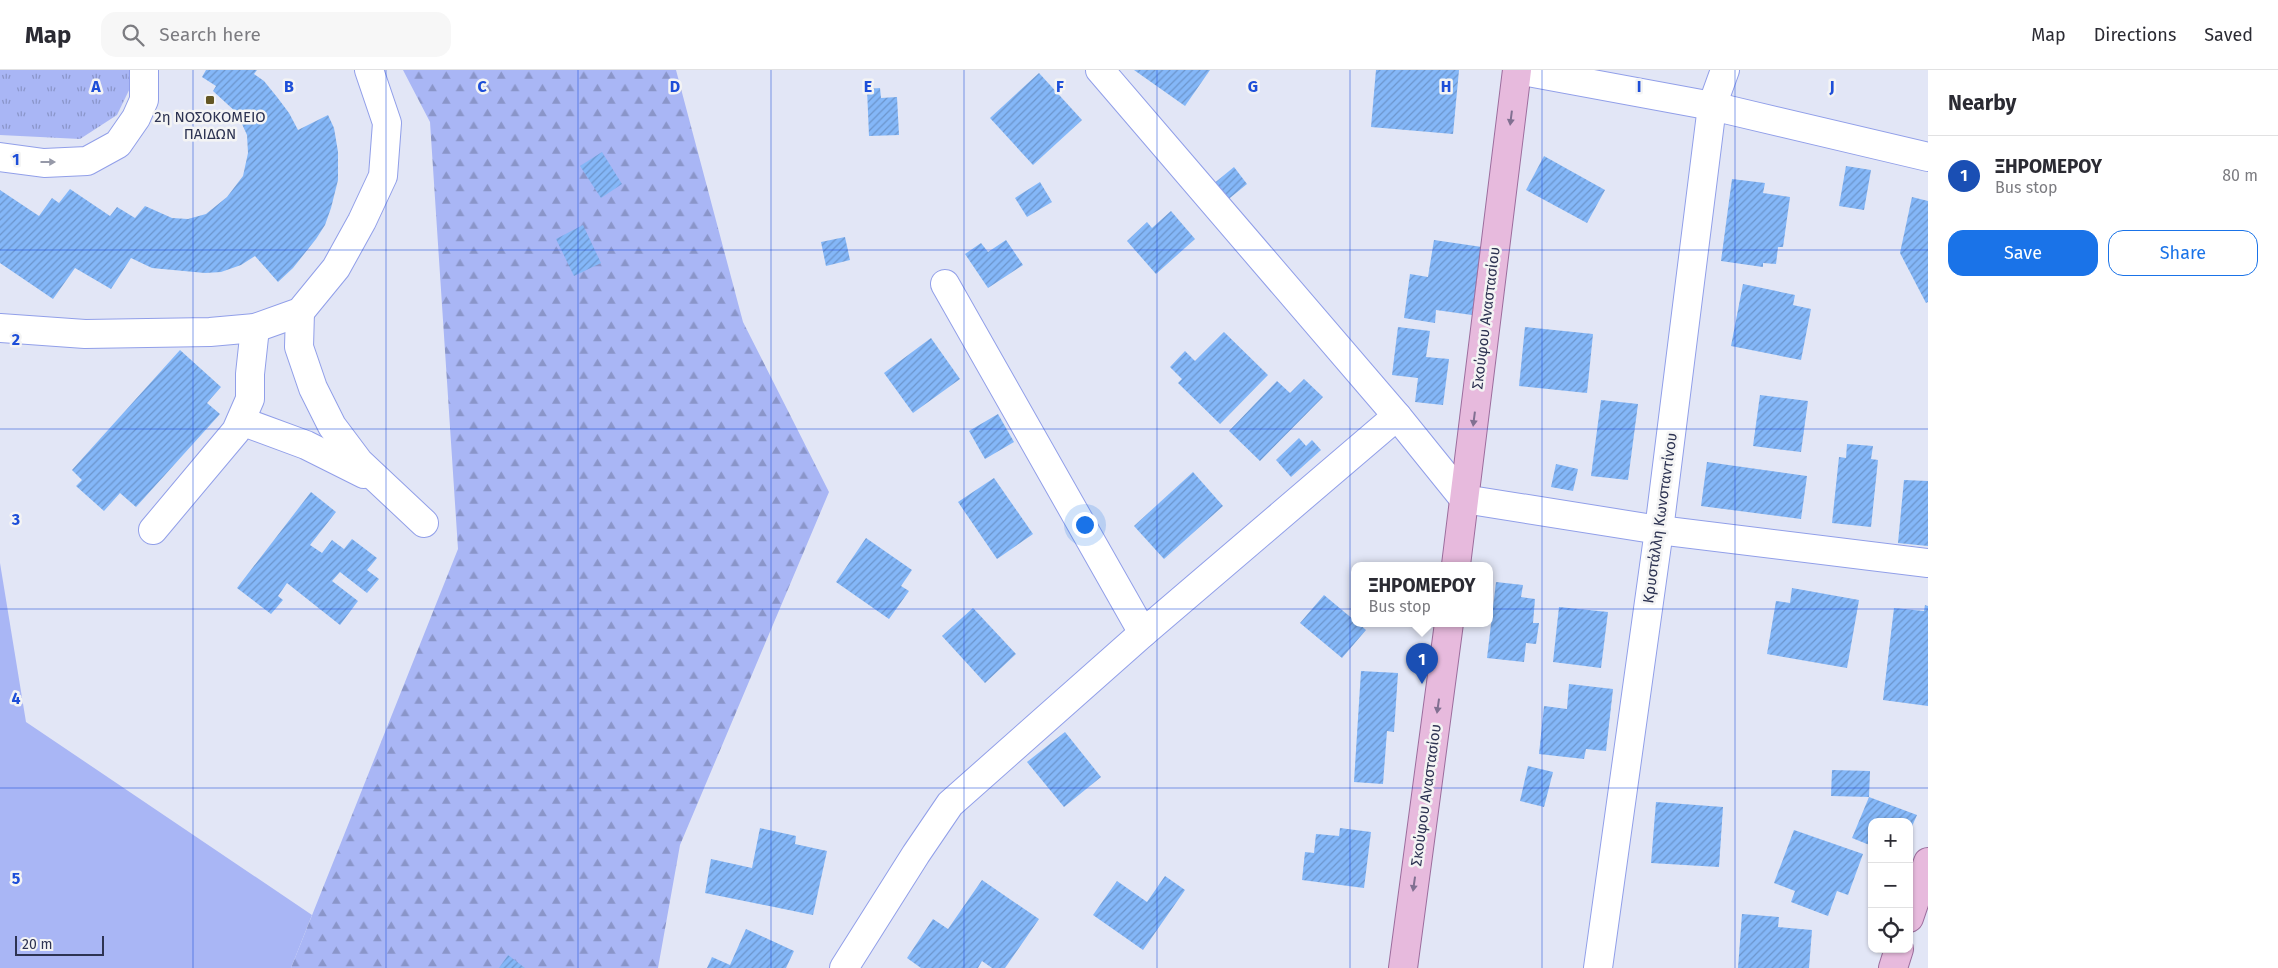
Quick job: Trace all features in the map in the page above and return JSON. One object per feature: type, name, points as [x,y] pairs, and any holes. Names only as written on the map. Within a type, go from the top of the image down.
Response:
[{"type":"main road","name":"Σκούφου Αναστασίου","points":[[1456,562],[1517,70]]},
{"type":"main road","name":"Σκούφου Αναστασίου","points":[[1403,968],[1448,627]]},
{"type":"main road","points":[[1912,908],[1928,862]]},
{"type":"main road","points":[[1893,968],[1898,953]]},
{"type":"street","points":[[0,158],[44,163],[87,161],[118,144],[136,118],[144,100],[144,70]]},
{"type":"street","points":[[0,328],[85,334],[161,334],[255,328],[300,312],[336,268],[362,221],[383,176],[387,123],[369,70]]},
{"type":"street","points":[[1100,70],[1397,416],[1464,499],[1659,530],[1928,563]]},
{"type":"street","points":[[1517,70],[1712,106],[1928,157]]},
{"type":"street","name":"Κρυστάλλη Κωνσταντίνου","points":[[1598,968],[1659,530],[1712,106],[1725,70]]},
{"type":"street","points":[[945,284],[1143,633]]},
{"type":"street","points":[[300,312],[300,347],[313,388],[332,426],[358,462],[424,523]]},
{"type":"street","points":[[153,530],[236,431],[250,399],[250,374],[255,328]]},
{"type":"street","points":[[844,968],[950,804],[1143,633],[1397,416]]},
{"type":"street","points":[[241,421],[306,445],[379,481]]},
{"type":"green space","points":[[0,70],[131,70],[132,84],[117,115],[80,139],[0,135]]},
{"type":"green space","points":[[403,70],[676,70],[743,322],[829,492],[680,845],[658,968],[291,968],[458,549],[430,122]]},
{"type":"green space","points":[[0,563],[26,722],[312,915],[291,968],[0,968]]},
{"type":"building","points":[[206,70],[257,70],[254,74],[264,81],[277,97],[289,113],[298,130],[328,115],[334,128],[338,152],[338,180],[331,208],[325,225],[293,268],[278,282],[255,256],[241,265],[221,272],[205,273],[152,268],[131,258],[111,289],[75,268],[53,299],[0,263],[0,190],[39,216],[52,198],[59,203],[70,189],[110,216],[117,207],[135,218],[145,206],[172,218],[188,219],[206,214],[227,197],[243,176],[248,153],[247,135],[237,113],[213,91],[216,86],[202,77]]},
{"type":"building","points":[[1134,70],[1210,70],[1185,106]]},
{"type":"building","points":[[1376,70],[1459,70],[1453,134],[1371,127]]},
{"type":"building","points":[[1039,73],[1082,120],[1033,165],[990,118]]},
{"type":"building","points":[[880,88],[881,98],[897,97],[899,135],[869,136],[867,89]]},
{"type":"building","points":[[602,152],[622,184],[601,198],[580,166]]},
{"type":"building","points":[[1544,156],[1605,190],[1587,223],[1526,190]]},
{"type":"building","points":[[1846,166],[1871,170],[1864,210],[1839,206]]},
{"type":"building","points":[[1234,167],[1247,184],[1225,202],[1212,185]]},
{"type":"building","points":[[1732,179],[1765,183],[1763,193],[1790,197],[1783,247],[1778,247],[1776,264],[1763,263],[1763,267],[1721,261]]},
{"type":"building","points":[[1040,182],[1052,202],[1027,217],[1015,198]]},
{"type":"building","points":[[1912,197],[1928,201],[1928,302],[1926,303],[1900,253]]},
{"type":"building","points":[[1171,211],[1195,239],[1156,274],[1127,241],[1147,222],[1152,228]]},
{"type":"building","points":[[583,225],[601,263],[574,276],[556,239]]},
{"type":"building","points":[[845,237],[850,260],[826,266],[821,242]]},
{"type":"building","points":[[1006,240],[1023,265],[988,288],[965,254],[981,243],[988,252]]},
{"type":"building","points":[[1434,240],[1482,247],[1472,315],[1436,310],[1435,323],[1404,318],[1410,274],[1428,277]]},
{"type":"building","points":[[1743,284],[1795,295],[1793,305],[1811,309],[1801,360],[1731,346]]},
{"type":"building","points":[[1398,327],[1430,331],[1426,357],[1449,359],[1443,405],[1415,402],[1418,378],[1392,375]]},
{"type":"building","points":[[1525,327],[1593,334],[1587,393],[1519,386]]},
{"type":"building","points":[[1224,332],[1268,375],[1220,424],[1178,383],[1182,379],[1170,367],[1185,351],[1195,361]]},
{"type":"building","points":[[931,338],[960,379],[913,413],[884,373]]},
{"type":"building","points":[[180,350],[221,387],[207,403],[220,414],[136,507],[120,493],[104,511],[76,486],[82,480],[72,470]]},
{"type":"building","points":[[1304,379],[1323,397],[1260,461],[1229,431],[1277,381],[1290,393]]},
{"type":"building","points":[[1760,395],[1808,401],[1801,452],[1753,446]]},
{"type":"building","points":[[1601,400],[1638,404],[1628,480],[1591,476]]},
{"type":"building","points":[[998,414],[1014,442],[985,459],[969,431]]},
{"type":"building","points":[[1299,438],[1306,446],[1312,440],[1321,450],[1291,477],[1276,460]]},
{"type":"building","points":[[1847,444],[1873,446],[1871,459],[1878,460],[1871,527],[1832,523],[1839,457],[1846,458]]},
{"type":"building","points":[[1707,462],[1807,476],[1801,519],[1701,506]]},
{"type":"building","points":[[1556,464],[1578,469],[1573,491],[1551,487]]},
{"type":"building","points":[[1193,472],[1223,506],[1164,559],[1134,526]]},
{"type":"building","points":[[994,478],[1033,534],[997,559],[958,502]]},
{"type":"building","points":[[1904,480],[1928,481],[1928,546],[1898,543]]},
{"type":"building","points":[[311,492],[336,512],[310,545],[322,553],[332,540],[344,549],[352,539],[377,558],[367,570],[379,579],[367,593],[340,572],[332,581],[358,601],[340,625],[287,583],[278,596],[283,600],[271,614],[237,588]]},
{"type":"building","points":[[866,538],[912,570],[901,586],[909,591],[889,619],[836,582]]},
{"type":"building","points":[[1496,582],[1523,585],[1521,597],[1535,599],[1533,623],[1539,623],[1536,644],[1526,643],[1524,662],[1487,658],[1491,627],[1493,627]]},
{"type":"building","points":[[1792,588],[1859,600],[1847,668],[1767,654],[1776,601],[1790,603]]},
{"type":"building","points":[[1324,595],[1351,618],[1351,627],[1363,627],[1366,630],[1342,658],[1300,623]]},
{"type":"building","points":[[1925,605],[1928,606],[1928,706],[1883,700],[1894,608],[1924,611]]},
{"type":"building","points":[[1559,607],[1608,612],[1601,668],[1553,662]]},
{"type":"building","points":[[973,608],[1016,654],[985,683],[942,636]]},
{"type":"building","points":[[1361,671],[1398,673],[1394,732],[1387,731],[1383,784],[1354,782]]},
{"type":"building","points":[[1569,684],[1613,689],[1606,751],[1586,749],[1584,759],[1539,754],[1544,706],[1567,709]]},
{"type":"building","points":[[1065,732],[1101,777],[1064,807],[1027,762]]},
{"type":"building","points":[[1528,766],[1553,772],[1544,807],[1520,801]]},
{"type":"building","points":[[1832,770],[1870,771],[1869,797],[1831,796]]},
{"type":"building","points":[[1869,797],[1917,815],[1913,824],[1913,818],[1868,818],[1868,844],[1852,838]]},
{"type":"building","points":[[1656,802],[1723,807],[1719,867],[1651,863]]},
{"type":"building","points":[[760,828],[796,836],[795,844],[827,851],[813,915],[705,893],[711,859],[752,868]]},
{"type":"building","points":[[1340,828],[1371,832],[1364,888],[1302,880],[1305,852],[1314,853],[1316,834],[1339,836]]},
{"type":"building","points":[[1794,830],[1863,854],[1848,895],[1837,891],[1828,916],[1791,902],[1795,891],[1774,883]]},
{"type":"building","points":[[1165,876],[1185,890],[1143,950],[1093,915],[1117,881],[1147,902]]},
{"type":"building","points":[[982,880],[1039,919],[1005,968],[992,968],[982,961],[978,968],[921,968],[907,958],[933,919],[948,929]]},
{"type":"building","points":[[1742,914],[1779,917],[1778,927],[1812,930],[1809,968],[1738,968]]},
{"type":"building","points":[[746,929],[794,951],[786,968],[707,968],[712,957],[730,965]]},
{"type":"building","points":[[508,955],[525,968],[499,968]]},
{"type":"place","name":"2η ΝΟΣΟΚΟΜΕΙΟ ΠΑΙΔΩΝ","points":[[210,100]]},
{"type":"place","name":"ΞΗΡΟΜΕΡΟΥ","points":[[1422,684]]}]
